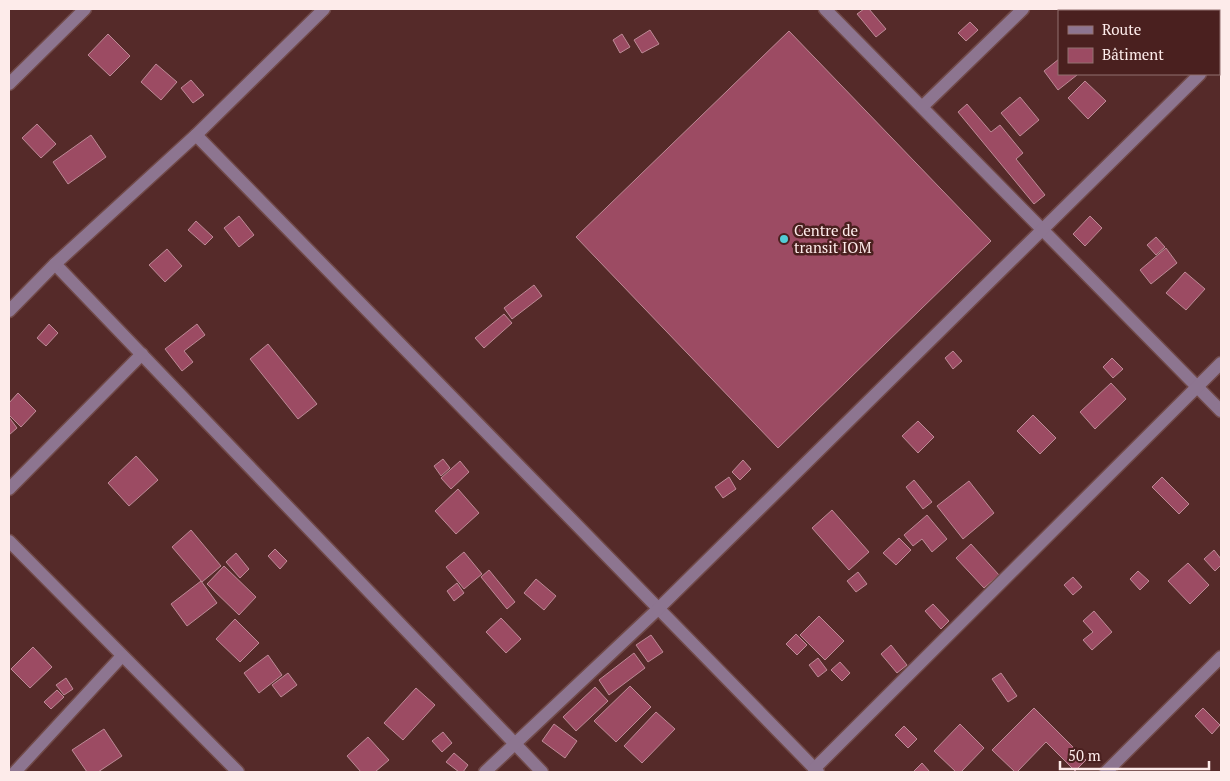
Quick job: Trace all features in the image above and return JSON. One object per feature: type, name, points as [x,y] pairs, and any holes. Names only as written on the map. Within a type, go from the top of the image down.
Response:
[{"type":"street","points":[[9,84],[85,9]]},
{"type":"street","points":[[9,311],[55,264],[196,135],[324,9]]},
{"type":"street","points":[[825,9],[1221,411]]},
{"type":"street","points":[[922,107],[1022,9]]},
{"type":"street","points":[[485,772],[658,609],[1199,75]]},
{"type":"street","points":[[196,135],[816,770],[1221,363]]},
{"type":"street","points":[[55,264],[542,772]]},
{"type":"street","points":[[9,489],[142,354]]},
{"type":"street","points":[[10,546],[238,772]]},
{"type":"street","points":[[16,772],[122,656]]},
{"type":"street","points":[[1106,772],[1221,657]]},
{"type":"building","points":[[864,9],[869,9],[886,29],[876,37],[857,14]]},
{"type":"building","points":[[970,22],[978,30],[966,41],[958,33]]},
{"type":"building","points":[[650,30],[659,44],[642,53],[634,40]]},
{"type":"building","name":"Centre de transit IOM","points":[[789,31],[991,241],[778,448],[576,237]]},
{"type":"building","points":[[108,34],[130,56],[110,76],[88,55]]},
{"type":"building","points":[[622,34],[630,47],[620,53],[613,40]]},
{"type":"building","points":[[1058,60],[1058,75],[1077,75],[1058,90],[1044,71]]},
{"type":"building","points":[[156,64],[177,82],[161,100],[141,82]]},
{"type":"building","points":[[191,80],[204,95],[193,103],[181,88]]},
{"type":"building","points":[[1085,81],[1106,101],[1088,119],[1068,98]]},
{"type":"building","points":[[1020,97],[1039,120],[1020,136],[1001,113]]},
{"type":"building","points":[[967,104],[991,132],[1000,125],[1023,153],[1016,159],[1045,195],[1034,204],[958,112]]},
{"type":"building","points":[[37,124],[56,144],[41,158],[22,138]]},
{"type":"building","points":[[91,135],[106,157],[68,184],[53,162]]},
{"type":"building","points":[[239,216],[254,235],[239,247],[224,228]]},
{"type":"building","points":[[1090,216],[1102,228],[1085,246],[1073,234]]},
{"type":"building","points":[[196,221],[213,237],[205,245],[188,230]]},
{"type":"building","points":[[1156,237],[1165,247],[1156,255],[1147,245]]},
{"type":"building","points":[[1166,248],[1177,263],[1151,284],[1140,270]]},
{"type":"building","points":[[167,249],[182,266],[165,282],[149,265]]},
{"type":"building","points":[[1185,272],[1205,289],[1186,310],[1166,293]]},
{"type":"building","points":[[534,285],[542,296],[512,319],[504,308]]},
{"type":"building","points":[[504,314],[512,323],[484,348],[475,338]]},
{"type":"building","points":[[49,324],[58,333],[46,346],[37,338]]},
{"type":"building","points":[[197,324],[205,335],[184,351],[193,362],[182,371],[165,349]]},
{"type":"building","points":[[268,344],[317,404],[298,419],[250,359]]},
{"type":"building","points":[[953,351],[962,361],[953,369],[945,358]]},
{"type":"building","points":[[1112,358],[1123,369],[1113,378],[1103,367]]},
{"type":"building","points":[[1111,383],[1126,399],[1095,429],[1080,412]]},
{"type":"building","points":[[18,393],[36,411],[21,427],[9,415],[9,403]]},
{"type":"building","points":[[1033,415],[1056,438],[1040,454],[1017,431]]},
{"type":"building","points":[[9,417],[17,428],[9,435]]},
{"type":"building","points":[[918,421],[934,437],[918,453],[902,436]]},
{"type":"building","points":[[136,456],[158,480],[129,506],[108,483]]},
{"type":"building","points":[[443,459],[450,468],[441,476],[434,466]]},
{"type":"building","points":[[743,460],[751,469],[740,480],[732,472]]},
{"type":"building","points":[[460,461],[469,472],[451,489],[441,478]]},
{"type":"building","points":[[729,477],[736,489],[723,498],[715,487]]},
{"type":"building","points":[[1162,477],[1189,504],[1179,514],[1152,487]]},
{"type":"building","points":[[914,480],[932,502],[923,509],[906,487]]},
{"type":"building","points":[[969,481],[994,513],[963,539],[937,506]]},
{"type":"building","points":[[458,489],[479,513],[456,534],[435,511]]},
{"type":"building","points":[[832,510],[869,552],[849,570],[812,528]]},
{"type":"building","points":[[927,515],[947,539],[932,552],[922,539],[913,546],[904,535]]},
{"type":"building","points":[[191,530],[221,566],[202,582],[172,547]]},
{"type":"building","points":[[899,538],[911,550],[896,565],[883,553]]},
{"type":"building","points":[[971,544],[999,575],[984,588],[956,558]]},
{"type":"building","points":[[275,549],[287,561],[280,569],[268,556]]},
{"type":"building","points":[[1214,550],[1221,559],[1221,565],[1215,571],[1204,559]]},
{"type":"building","points":[[464,552],[482,574],[464,589],[446,567]]},
{"type":"building","points":[[236,553],[249,569],[240,578],[226,562]]},
{"type":"building","points":[[1188,563],[1209,585],[1190,604],[1168,581]]},
{"type":"building","points":[[224,566],[256,597],[239,615],[207,584]]},
{"type":"building","points":[[489,570],[515,602],[507,609],[481,577]]},
{"type":"building","points":[[1138,571],[1149,581],[1140,590],[1130,579]]},
{"type":"building","points":[[858,572],[867,584],[856,592],[847,581]]},
{"type":"building","points":[[1073,577],[1082,587],[1073,595],[1064,585]]},
{"type":"building","points":[[536,579],[556,596],[544,610],[524,593]]},
{"type":"building","points":[[201,581],[217,603],[187,626],[171,604]]},
{"type":"building","points":[[457,583],[464,593],[454,601],[447,591]]},
{"type":"building","points":[[933,604],[949,621],[941,629],[925,611]]},
{"type":"building","points":[[1094,611],[1112,632],[1092,650],[1083,640],[1093,632],[1083,621]]},
{"type":"building","points":[[819,616],[844,641],[825,660],[800,635]]},
{"type":"building","points":[[501,618],[521,639],[506,653],[486,632]]},
{"type":"building","points":[[235,619],[259,643],[240,662],[216,639]]},
{"type":"building","points":[[796,634],[807,645],[797,655],[786,644]]},
{"type":"building","points":[[651,635],[663,652],[648,662],[636,645]]},
{"type":"building","points":[[891,645],[907,665],[897,673],[881,654]]},
{"type":"building","points":[[33,647],[52,667],[30,688],[11,669]]},
{"type":"building","points":[[634,653],[645,668],[609,695],[599,680]]},
{"type":"building","points":[[268,655],[282,675],[259,693],[244,673]]},
{"type":"building","points":[[818,658],[827,670],[818,677],[809,665]]},
{"type":"building","points":[[840,662],[850,673],[842,681],[831,670]]},
{"type":"building","points":[[288,673],[297,685],[281,697],[272,685]]},
{"type":"building","points":[[1001,673],[1017,696],[1008,702],[992,679]]},
{"type":"building","points":[[66,678],[73,689],[64,695],[56,685]]},
{"type":"building","points":[[630,686],[651,707],[616,742],[594,721]]},
{"type":"building","points":[[595,687],[608,701],[576,731],[563,717]]},
{"type":"building","points":[[416,688],[435,705],[403,740],[384,723]]},
{"type":"building","points":[[57,690],[64,697],[51,709],[44,702]]},
{"type":"building","points":[[1034,708],[1086,760],[1075,771],[1046,742],[1017,772],[992,750]]},
{"type":"building","points":[[1203,708],[1220,725],[1212,734],[1195,716]]},
{"type":"building","points":[[656,712],[675,729],[642,763],[624,746]]},
{"type":"building","points":[[554,724],[577,741],[565,758],[542,741]]},
{"type":"building","points":[[960,724],[984,748],[961,772],[956,772],[934,751]]},
{"type":"building","points":[[904,726],[917,739],[908,748],[895,735]]},
{"type":"building","points":[[104,729],[122,756],[98,772],[87,772],[72,750]]},
{"type":"building","points":[[443,732],[452,743],[442,752],[432,741]]},
{"type":"building","points":[[368,737],[389,760],[375,772],[361,772],[347,756]]},
{"type":"building","points":[[454,753],[468,765],[463,772],[459,772],[446,762]]},
{"type":"building","points":[[922,763],[930,772],[913,772]]},
{"type":"place","name":"Centre de transit IOM","points":[[784,239]]}]
